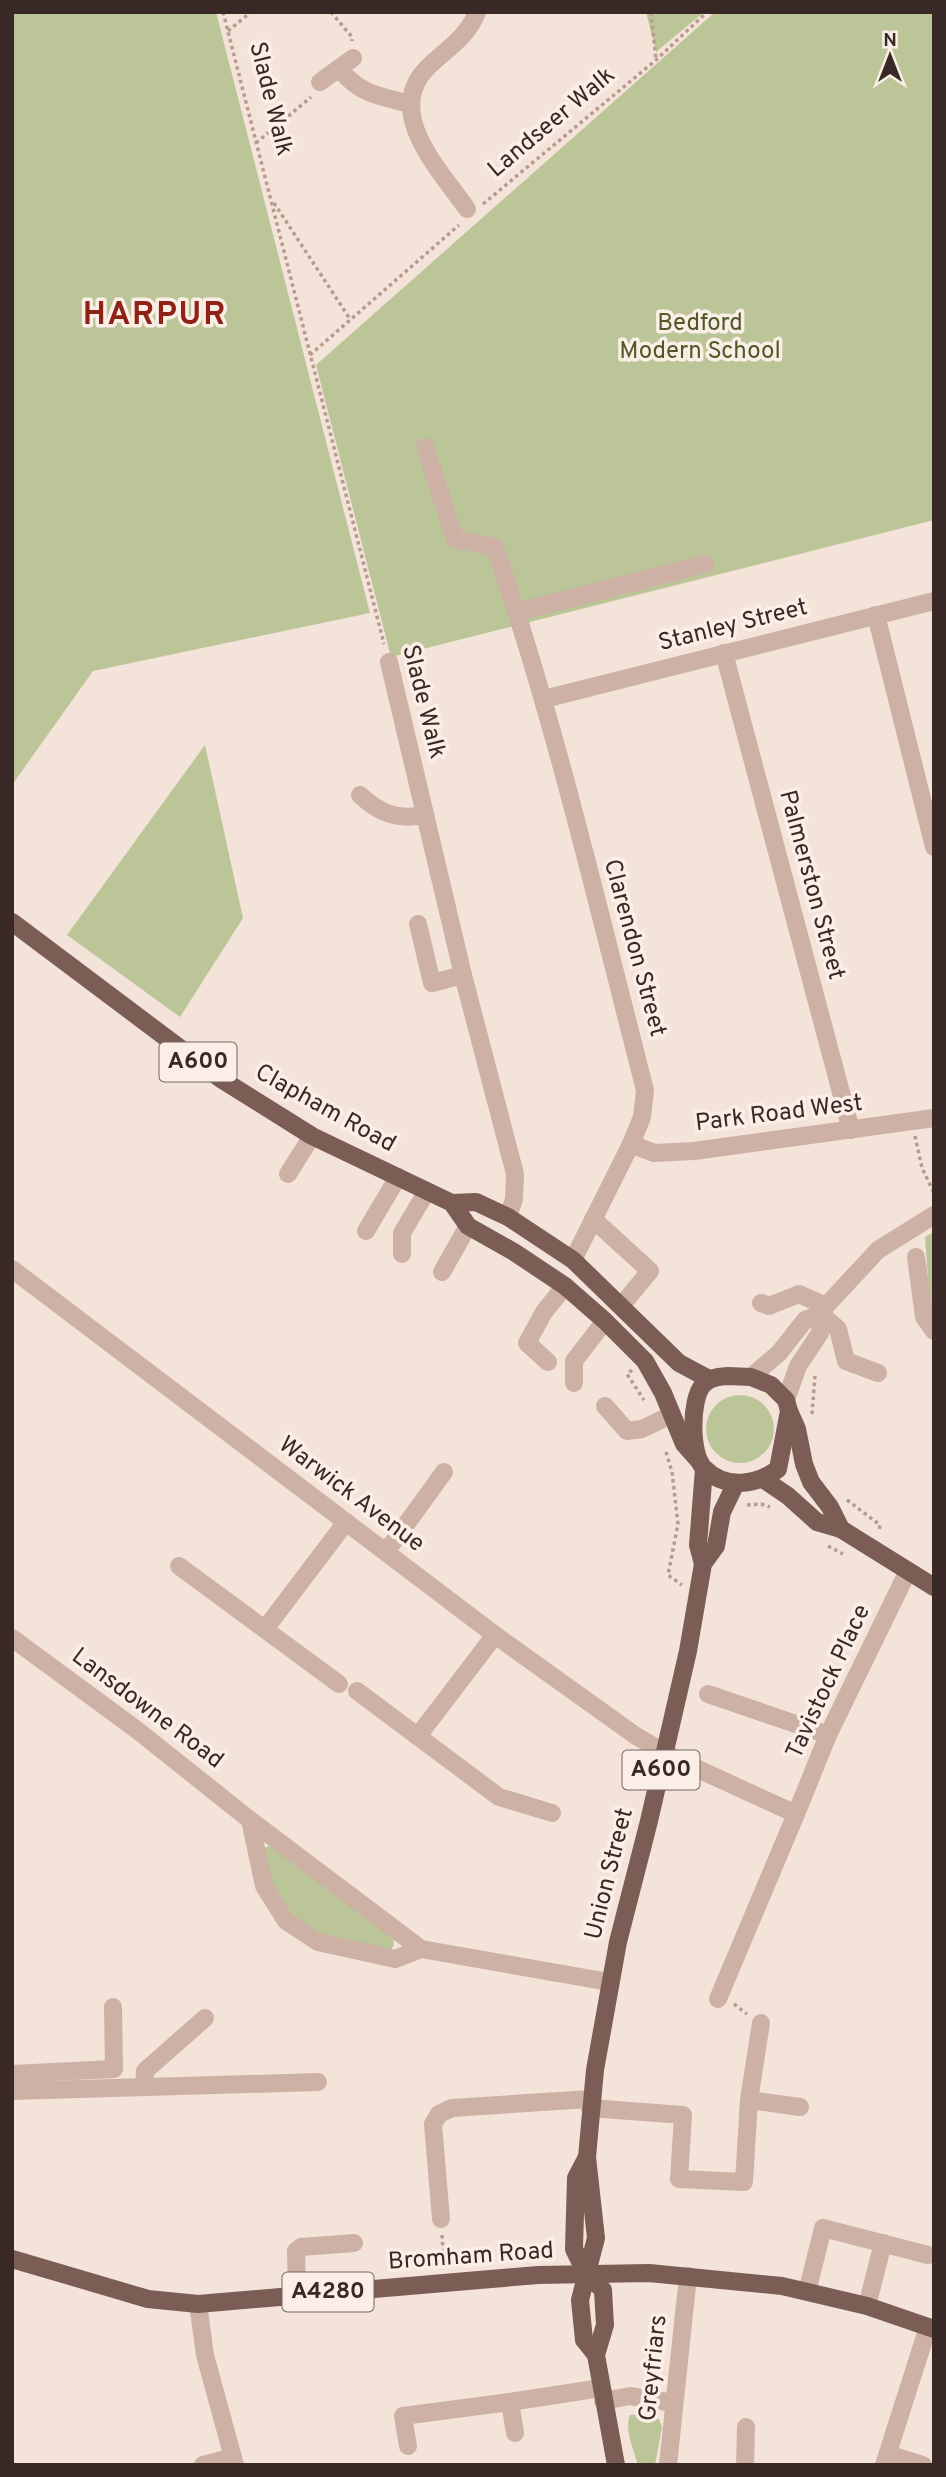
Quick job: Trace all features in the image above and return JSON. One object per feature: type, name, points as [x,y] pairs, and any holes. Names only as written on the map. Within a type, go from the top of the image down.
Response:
[{"type":"main road","name":"Clapham Road","points":[[12,922],[221,1079],[312,1136],[452,1203],[476,1202],[508,1217],[573,1260],[679,1363],[709,1380]]},
{"type":"main road","name":"Clapham Road","points":[[452,1203],[468,1226],[565,1286],[645,1360],[664,1418],[702,1465]]},
{"type":"main road","points":[[709,1380],[728,1376],[751,1377],[771,1385],[787,1406],[797,1429],[804,1464],[811,1482],[830,1507],[841,1529]]},
{"type":"main road","name":"A600","points":[[702,1465],[694,1432],[695,1403],[703,1385],[709,1380]]},
{"type":"main road","points":[[702,1465],[719,1478],[736,1483],[763,1479],[778,1469],[787,1406]]},
{"type":"main road","name":"Union Street","points":[[702,1465],[698,1545],[704,1564]]},
{"type":"main road","points":[[763,1479],[788,1496],[817,1522],[841,1529],[934,1587]]},
{"type":"main road","name":"Union Street","points":[[586,2274],[596,2238],[587,2157],[590,2104],[609,1982],[665,1753],[704,1564],[716,1546],[722,1512],[736,1483]]},
{"type":"main road","name":"Bromham Road","points":[[12,2259],[148,2299],[198,2304],[538,2275],[649,2273],[782,2286],[867,2306],[931,2328]]},
{"type":"main road","name":"Greyfriars","points":[[586,2274],[580,2300],[584,2340],[596,2355],[616,2465]]},
{"type":"street","points":[[470,212],[418,139],[410,104],[411,92],[425,70],[460,39],[477,12]]},
{"type":"street","points":[[320,82],[346,64],[354,86],[365,92],[410,104]]},
{"type":"street","name":"Clarendon Street","points":[[425,447],[455,539],[495,547],[544,699],[645,1090],[642,1117],[631,1144],[573,1260]]},
{"type":"street","points":[[517,612],[705,564]]},
{"type":"street","name":"Stanley Street","points":[[544,699],[934,601]]},
{"type":"street","points":[[876,615],[934,847]]},
{"type":"street","name":"Palmerston Street","points":[[724,653],[851,1130]]},
{"type":"street","name":"Slade Walk","points":[[389,662],[463,975],[515,1174],[514,1199],[508,1217]]},
{"type":"street","points":[[360,794],[372,806],[390,816],[410,818],[425,815]]},
{"type":"street","points":[[418,924],[432,983],[463,975]]},
{"type":"street","name":"Park Road West","points":[[631,1144],[654,1153],[694,1151],[934,1118]]},
{"type":"street","points":[[288,1174],[312,1136]]},
{"type":"street","points":[[366,1231],[398,1177]]},
{"type":"street","points":[[402,1254],[402,1233],[427,1191]]},
{"type":"street","points":[[751,1377],[779,1353],[805,1320],[824,1310],[878,1250],[934,1215]]},
{"type":"street","points":[[593,1219],[650,1271],[621,1306]]},
{"type":"street","points":[[442,1272],[468,1226]]},
{"type":"street","points":[[916,1257],[924,1317],[934,1331]]},
{"type":"street","name":"Warwick Avenue","points":[[12,1269],[495,1635],[636,1736],[665,1753]]},
{"type":"street","points":[[548,1362],[527,1343],[544,1312],[565,1286]]},
{"type":"street","points":[[761,1303],[769,1306],[799,1294],[824,1310],[838,1329],[846,1361],[878,1373]]},
{"type":"street","points":[[787,1406],[798,1366],[820,1333],[824,1310]]},
{"type":"street","points":[[574,1383],[574,1361],[605,1321]]},
{"type":"street","points":[[605,1406],[627,1431],[642,1429],[664,1418]]},
{"type":"street","points":[[386,1552],[444,1472]]},
{"type":"street","points":[[265,1629],[346,1522]]},
{"type":"street","points":[[179,1566],[339,1684]]},
{"type":"street","name":"Tavistock Place","points":[[718,1999],[828,1735],[908,1571]]},
{"type":"street","points":[[418,1736],[495,1635]]},
{"type":"street","name":"Lansdowne Road","points":[[12,1638],[137,1730],[250,1820],[421,1949],[609,1982]]},
{"type":"street","points":[[357,1691],[499,1797],[552,1813]]},
{"type":"street","points":[[708,1694],[828,1735]]},
{"type":"street","points":[[665,1753],[796,1814]]},
{"type":"street","name":"Lansdowne Road","points":[[250,1820],[264,1886],[286,1921],[318,1942],[395,1959],[421,1949]]},
{"type":"street","points":[[12,2074],[114,2069],[113,2007]]},
{"type":"street","points":[[144,2087],[145,2071],[205,2018]]},
{"type":"street","points":[[441,2219],[433,2123],[439,2114],[452,2108],[590,2104],[683,2115],[679,2179],[744,2182],[749,2100],[761,2023]]},
{"type":"street","points":[[12,2091],[318,2082]]},
{"type":"street","points":[[749,2100],[800,2107]]},
{"type":"street","points":[[807,2292],[823,2228],[928,2255]]},
{"type":"street","points":[[297,2294],[296,2251],[301,2247],[354,2243]]},
{"type":"street","points":[[867,2306],[883,2243]]},
{"type":"street","name":"Greyfriars","points":[[668,2465],[688,2276]]},
{"type":"street","points":[[198,2304],[205,2355],[234,2461],[203,2465]]},
{"type":"street","points":[[923,2465],[886,2459],[931,2328]]},
{"type":"street","points":[[408,2446],[403,2416],[510,2402],[602,2395],[674,2403]]},
{"type":"street","points":[[510,2402],[515,2433]]},
{"type":"street","points":[[745,2465],[746,2427]]},
{"type":"path","name":"Slade Walk","points":[[223,12],[389,662]]},
{"type":"path","points":[[228,31],[251,12]]},
{"type":"path","points":[[331,12],[352,37],[346,64]]},
{"type":"path","points":[[651,12],[656,60]]},
{"type":"path","name":"Landseer Walk","points":[[310,355],[470,212],[656,60],[707,12]]},
{"type":"path","points":[[256,143],[318,91],[320,82]]},
{"type":"path","name":"Slade Walk","points":[[270,199],[351,320]]},
{"type":"path","points":[[912,1121],[922,1168],[934,1193]]},
{"type":"path","points":[[812,1417],[817,1370]]},
{"type":"path","points":[[627,1374],[664,1418],[678,1524],[668,1575]]},
{"type":"path","points":[[847,1500],[880,1525]]},
{"type":"path","points":[[741,1507],[761,1504],[773,1508]]},
{"type":"path","points":[[718,1999],[734,2005],[761,2023]]},
{"type":"path","points":[[441,2219],[444,2268]]},
{"type":"green space","points":[[12,12],[216,12],[370,613],[93,671],[12,785]]},
{"type":"green space","points":[[646,12],[704,12],[656,52]]},
{"type":"green space","name":"Bedford Modern School","points":[[715,12],[934,12],[934,520],[391,657],[316,365]]},
{"type":"green space","points":[[205,745],[243,918],[180,1017],[67,935]]},
{"type":"green space","points":[[934,1232],[934,1311],[930,1307],[925,1237]]},
{"type":"green space","points":[[740,1395],[753,1398],[764,1405],[771,1416],[774,1429],[771,1442],[764,1453],[753,1460],[740,1463],[727,1460],[716,1453],[709,1442],[706,1429],[709,1416],[716,1405],[727,1398]]},
{"type":"green space","points":[[265,1848],[278,1848],[393,1938],[394,1945],[391,1950],[327,1941],[309,1933],[298,1924],[288,1914],[273,1889],[266,1862]]},
{"type":"green space","points":[[642,2414],[659,2419],[662,2427],[655,2465],[638,2465],[630,2440],[630,2415]]},
{"type":"district","name":"HARPUR","points":[[155,316]]}]
